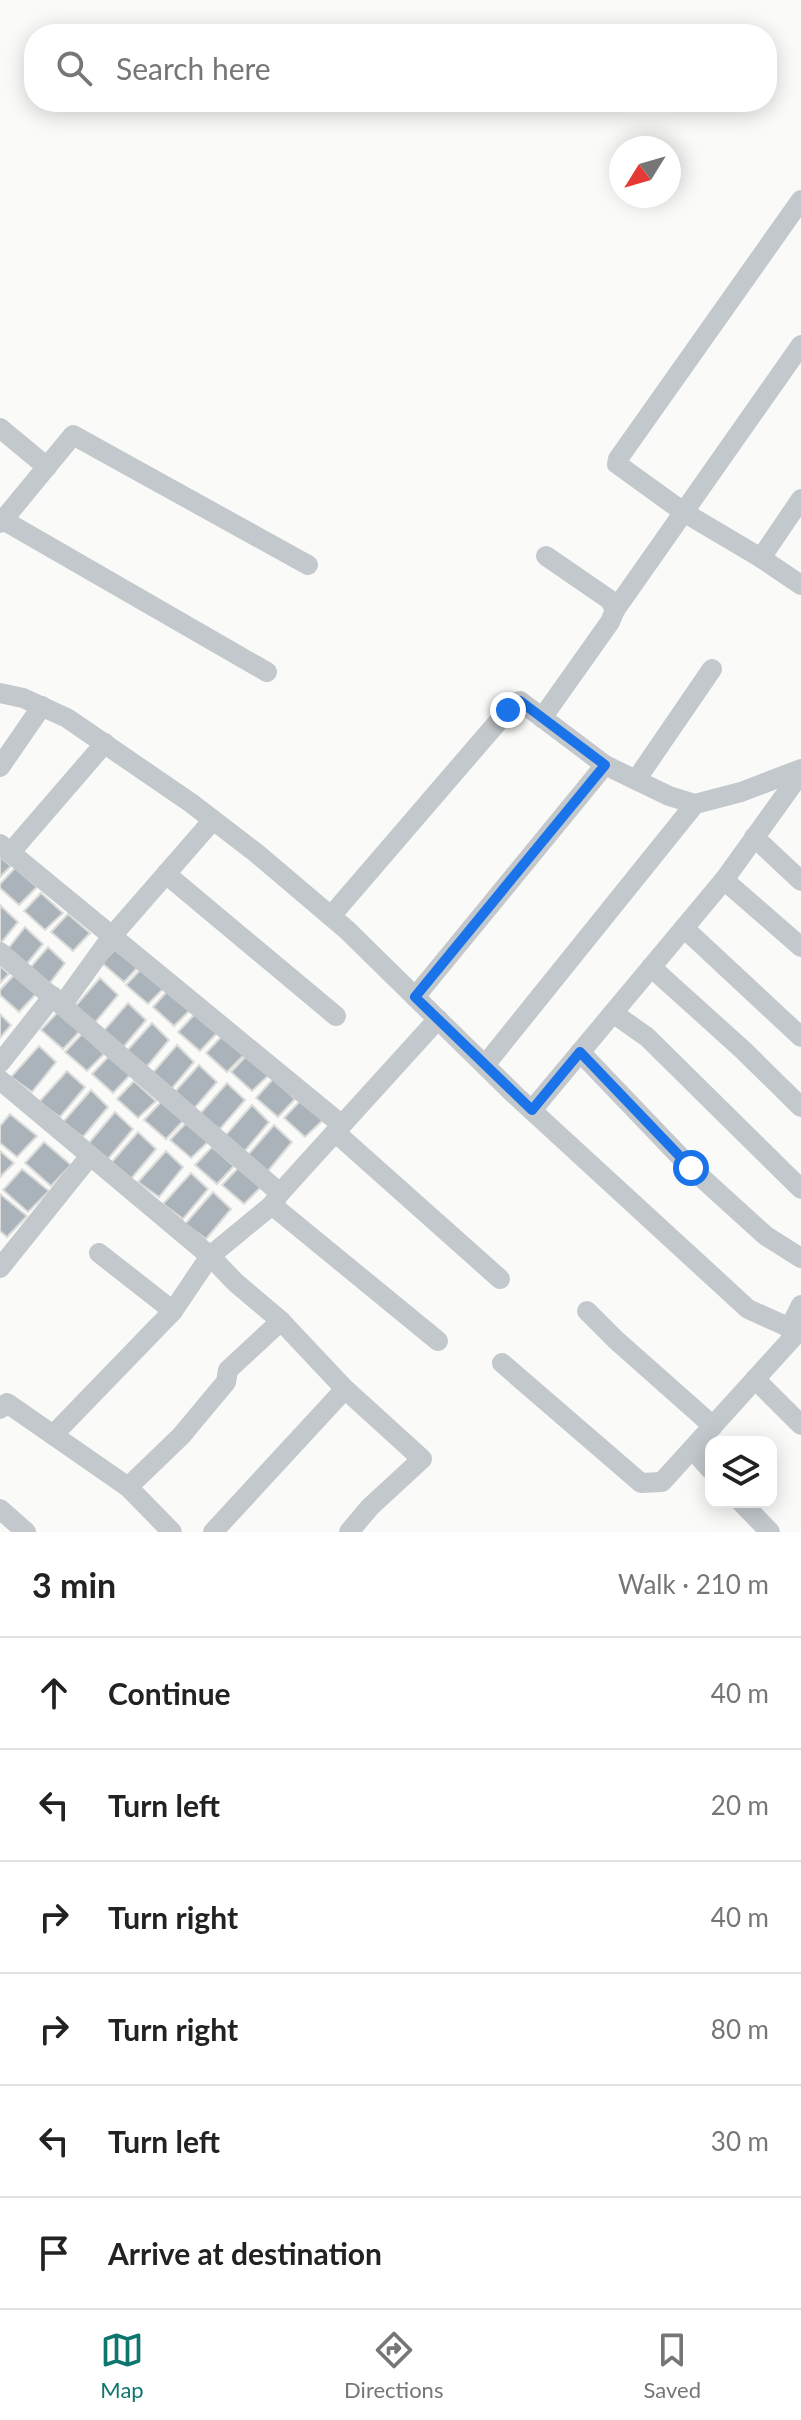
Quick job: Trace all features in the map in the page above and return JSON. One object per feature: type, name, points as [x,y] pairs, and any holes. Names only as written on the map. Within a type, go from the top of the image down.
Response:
[{"type":"street","points":[[801,200],[617,464],[685,513],[801,585]]},
{"type":"street","points":[[542,718],[801,345]]},
{"type":"street","points":[[0,428],[47,467]]},
{"type":"street","points":[[267,672],[1,522],[73,435],[308,565]]},
{"type":"street","points":[[761,558],[801,499]]},
{"type":"street","points":[[546,556],[610,600],[615,610]]},
{"type":"street","points":[[636,780],[712,669]]},
{"type":"street","points":[[0,693],[23,698],[67,718],[213,820],[331,916],[532,1110],[748,1309],[796,1331]]},
{"type":"street","points":[[331,916],[515,702],[520,701],[605,765],[669,796],[695,804],[801,771]]},
{"type":"street","points":[[0,767],[42,706]]},
{"type":"street","points":[[105,743],[5,848],[339,1129],[500,1279]]},
{"type":"street","points":[[415,997],[605,765]]},
{"type":"street","points":[[532,1110],[724,880],[754,837],[794,797],[801,771]]},
{"type":"street","points":[[485,1065],[695,804]]},
{"type":"street","points":[[0,1063],[213,820]]},
{"type":"street","points":[[754,837],[801,881]]},
{"type":"street","points":[[166,874],[336,1016]]},
{"type":"street","points":[[724,880],[801,947]]},
{"type":"street","points":[[684,928],[801,1037]]},
{"type":"street","points":[[0,952],[58,1000],[276,1199],[438,1341]]},
{"type":"street","points":[[651,967],[801,1107]]},
{"type":"street","points":[[613,1013],[647,1037],[801,1189]]},
{"type":"street","points":[[53,1435],[173,1311],[210,1256],[276,1199],[438,1019]]},
{"type":"street","points":[[580,1052],[691,1168],[766,1236],[801,1258]]},
{"type":"street","points":[[4,1092],[90,1156],[210,1256],[281,1321],[345,1389],[422,1459],[370,1507],[349,1532]]},
{"type":"street","points":[[0,1268],[90,1156]]},
{"type":"street","points":[[99,1253],[173,1311]]},
{"type":"street","points":[[502,1363],[641,1483],[662,1482],[796,1331],[801,1305]]},
{"type":"street","points":[[587,1311],[713,1426]]},
{"type":"street","points":[[128,1487],[199,1414],[226,1382],[228,1370],[281,1321]]},
{"type":"street","points":[[755,1379],[801,1425]]},
{"type":"street","points":[[213,1532],[345,1389]]},
{"type":"street","points":[[0,1409],[7,1403],[128,1487],[172,1532]]},
{"type":"street","points":[[692,1449],[705,1463]]},
{"type":"street","points":[[747,1508],[770,1532]]},
{"type":"street","points":[[0,1509],[26,1532]]},
{"type":"building","points":[[0,857],[11,866],[0,877]]},
{"type":"building","points":[[15,868],[37,887],[19,905],[0,888]]},
{"type":"building","points":[[41,893],[63,913],[45,930],[24,911]]},
{"type":"building","points":[[0,905],[18,922],[1,943],[0,942]]},
{"type":"building","points":[[68,914],[90,933],[73,951],[51,932]]},
{"type":"building","points":[[25,927],[43,944],[25,966],[7,950]]},
{"type":"building","points":[[119,945],[141,964],[124,982],[102,963]]},
{"type":"building","points":[[48,947],[65,963],[49,984],[29,969]]},
{"type":"building","points":[[0,966],[9,974],[0,983]]},
{"type":"building","points":[[143,967],[165,987],[148,1004],[126,985]]},
{"type":"building","points":[[14,975],[36,994],[19,1012],[0,995],[0,990]]},
{"type":"building","points":[[100,978],[118,995],[93,1025],[72,1010]]},
{"type":"building","points":[[170,988],[192,1008],[174,1026],[153,1007]]},
{"type":"building","points":[[128,1003],[146,1020],[121,1050],[100,1035]]},
{"type":"building","points":[[58,1012],[80,1031],[63,1049],[41,1030]]},
{"type":"building","points":[[0,1014],[11,1025],[0,1038]]},
{"type":"building","points":[[195,1014],[217,1033],[200,1051],[178,1032]]},
{"type":"building","points":[[152,1023],[169,1040],[144,1070],[124,1054]]},
{"type":"building","points":[[82,1034],[104,1054],[87,1071],[65,1052]]},
{"type":"building","points":[[223,1035],[245,1054],[227,1072],[206,1053]]},
{"type":"building","points":[[177,1045],[194,1062],[169,1092],[149,1077]]},
{"type":"building","points":[[39,1046],[56,1062],[32,1092],[11,1077]]},
{"type":"building","points":[[248,1054],[270,1074],[252,1091],[231,1072]]},
{"type":"building","points":[[109,1056],[130,1075],[113,1093],[92,1074]]},
{"type":"building","points":[[199,1065],[217,1082],[192,1111],[171,1096]]},
{"type":"building","points":[[67,1071],[85,1087],[60,1117],[39,1102]]},
{"type":"building","points":[[273,1079],[295,1099],[278,1117],[256,1098]]},
{"type":"building","points":[[134,1081],[156,1101],[138,1118],[117,1099]]},
{"type":"building","points":[[227,1083],[245,1100],[220,1129],[199,1115]]},
{"type":"building","points":[[91,1090],[108,1107],[83,1137],[63,1122]]},
{"type":"building","points":[[301,1100],[323,1120],[305,1137],[284,1118]]},
{"type":"building","points":[[161,1102],[183,1121],[166,1139],[144,1120]]},
{"type":"building","points":[[252,1105],[269,1122],[244,1152],[224,1137]]},
{"type":"building","points":[[115,1112],[133,1129],[108,1159],[88,1144]]},
{"type":"building","points":[[10,1114],[37,1136],[17,1157],[0,1143],[0,1126]]},
{"type":"building","points":[[187,1122],[209,1141],[191,1158],[170,1140]]},
{"type":"building","points":[[274,1125],[292,1142],[267,1172],[247,1156]]},
{"type":"building","points":[[138,1132],[156,1149],[131,1179],[110,1164]]},
{"type":"building","points":[[44,1142],[71,1165],[51,1186],[25,1163]]},
{"type":"building","points":[[212,1147],[234,1166],[217,1184],[195,1165]]},
{"type":"building","points":[[0,1151],[14,1163],[0,1177]]},
{"type":"building","points":[[166,1151],[183,1167],[159,1197],[138,1182]]},
{"type":"building","points":[[239,1167],[261,1187],[244,1204],[222,1185]]},
{"type":"building","points":[[22,1169],[49,1191],[28,1212],[3,1190]]},
{"type":"building","points":[[191,1173],[208,1189],[183,1219],[163,1204]]},
{"type":"building","points":[[213,1192],[231,1209],[206,1239],[185,1224]]},
{"type":"building","points":[[0,1194],[27,1216],[7,1237],[0,1231]]},
{"type":"route","points":[[508,710],[520,701],[605,765],[415,997],[532,1110],[580,1052],[691,1168]]}]
